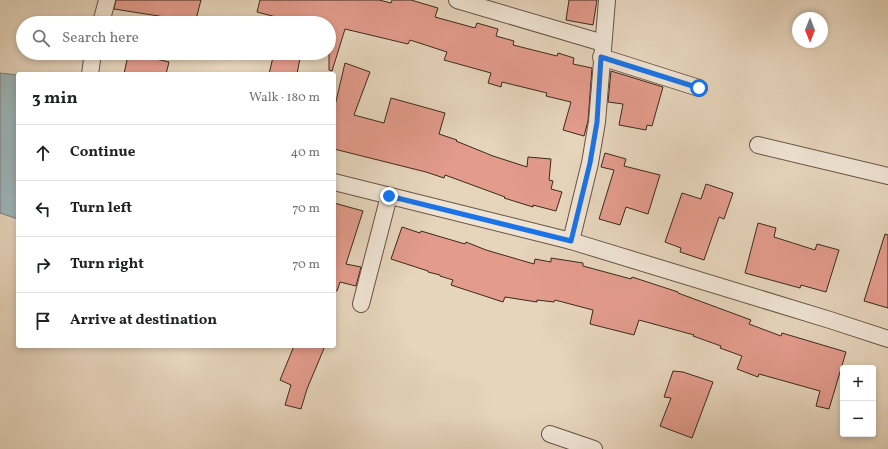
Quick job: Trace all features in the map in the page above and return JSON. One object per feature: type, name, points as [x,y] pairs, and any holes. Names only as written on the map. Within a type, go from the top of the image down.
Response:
[{"type":"street","points":[[103,16],[107,0]]},
{"type":"street","points":[[457,0],[602,50],[699,88]]},
{"type":"street","points":[[571,241],[590,163],[597,122],[607,0]]},
{"type":"street","points":[[90,72],[92,60]]},
{"type":"street","points":[[758,145],[888,176]]},
{"type":"street","points":[[336,183],[571,241],[888,339]]},
{"type":"street","points":[[361,304],[389,196]]},
{"type":"street","points":[[550,434],[594,449]]},
{"type":"water","points":[[0,73],[16,75],[16,218],[0,213]]},
{"type":"building","points":[[116,0],[201,0],[197,16],[159,16],[114,9]]},
{"type":"building","points":[[260,0],[379,0],[391,3],[392,0],[411,0],[438,8],[435,17],[475,28],[477,23],[498,29],[496,36],[514,41],[513,45],[557,56],[558,53],[574,58],[573,64],[592,68],[588,121],[584,136],[563,130],[571,102],[546,96],[547,93],[502,82],[501,87],[488,83],[491,73],[444,60],[447,52],[410,40],[408,44],[345,29],[336,58],[336,16],[272,16],[257,12]]},
{"type":"building","points":[[569,0],[597,0],[593,25],[566,20]]},
{"type":"building","points":[[127,60],[160,60],[169,62],[166,72],[124,72]]},
{"type":"building","points":[[272,60],[300,60],[297,72],[269,72]]},
{"type":"building","points":[[329,60],[335,60],[332,71],[329,70]]},
{"type":"building","points":[[345,63],[370,72],[354,115],[384,123],[391,98],[445,113],[439,134],[457,140],[456,141],[493,156],[527,167],[528,157],[551,159],[549,180],[553,181],[551,189],[562,192],[556,211],[533,205],[533,207],[504,198],[505,197],[445,175],[444,178],[426,172],[336,150],[336,101]]},
{"type":"building","points":[[611,71],[663,87],[652,126],[647,125],[646,130],[619,125],[623,104],[608,102]]},
{"type":"building","points":[[605,153],[626,159],[624,166],[660,175],[648,214],[626,207],[620,225],[599,219],[614,170],[601,167]]},
{"type":"building","points":[[706,184],[733,193],[724,219],[719,217],[704,260],[680,252],[681,248],[665,242],[682,193],[701,199]]},
{"type":"building","points":[[336,204],[363,211],[346,264],[361,267],[356,286],[340,282],[337,291]]},
{"type":"building","points":[[758,223],[776,228],[774,237],[815,250],[817,244],[839,250],[826,292],[801,285],[800,288],[745,273]]},
{"type":"building","points":[[402,227],[465,244],[466,242],[486,250],[534,264],[535,259],[551,262],[551,258],[583,263],[583,266],[631,279],[632,277],[678,292],[751,320],[749,324],[781,336],[782,333],[846,352],[842,365],[840,365],[840,372],[829,409],[816,406],[820,391],[759,374],[758,377],[737,369],[742,356],[720,348],[721,346],[693,336],[694,335],[639,320],[634,335],[590,324],[593,310],[555,300],[554,302],[537,300],[537,302],[505,297],[503,302],[451,285],[453,280],[391,259]]},
{"type":"building","points":[[885,234],[888,235],[888,308],[864,301]]},
{"type":"building","points":[[293,348],[324,348],[307,389],[301,409],[285,405],[291,385],[280,380]]},
{"type":"building","points":[[673,371],[683,372],[713,382],[692,438],[660,426],[671,398],[664,397]]},
{"type":"route","points":[[389,196],[571,241],[590,163],[597,122],[601,57],[699,88]]}]
